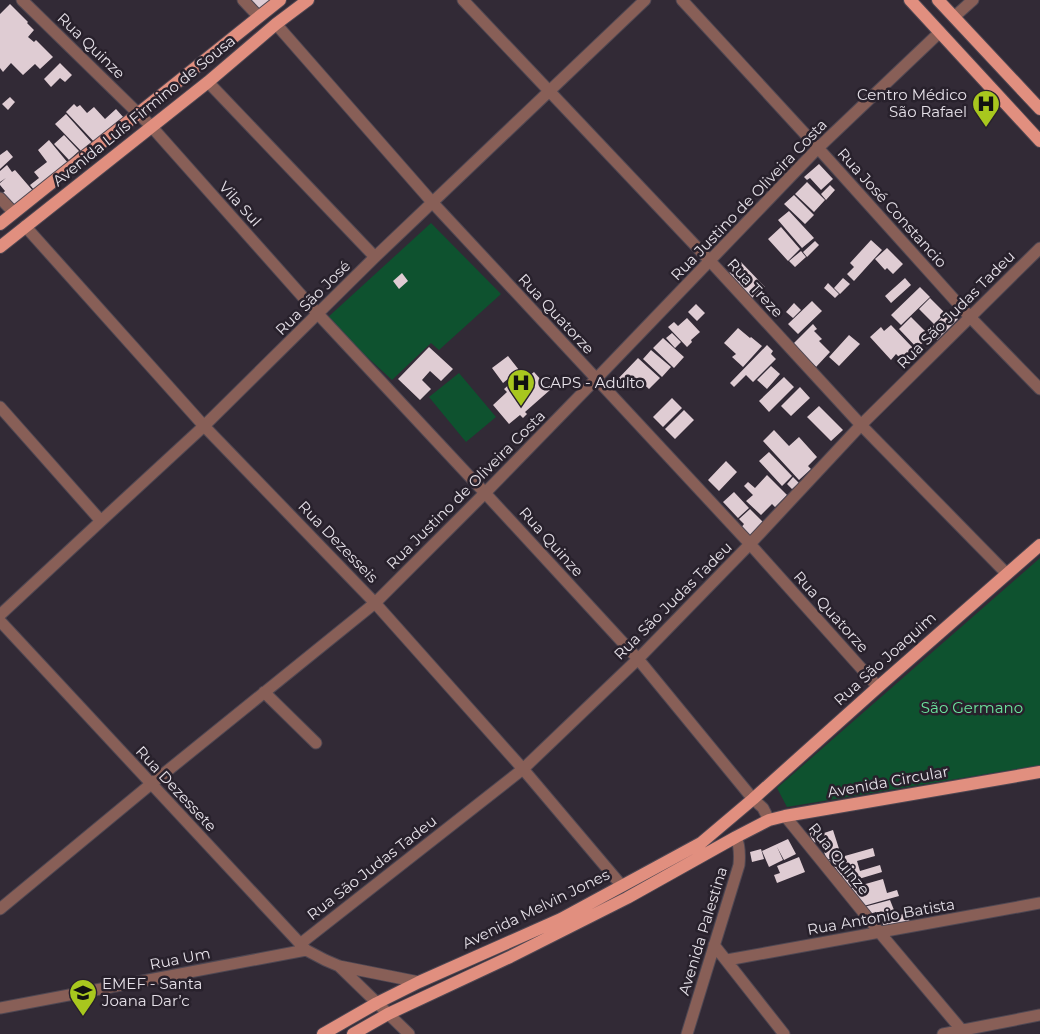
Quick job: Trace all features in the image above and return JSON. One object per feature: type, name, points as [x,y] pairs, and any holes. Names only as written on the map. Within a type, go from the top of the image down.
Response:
[{"type":"main road","name":"Avenida Luís Firmino de Sousa","points":[[0,224],[280,0]]},
{"type":"main road","name":"Avenida Luís Firmino de Sousa","points":[[0,247],[308,0]]},
{"type":"main road","points":[[910,0],[1040,141]]},
{"type":"main road","points":[[938,0],[1040,109]]},
{"type":"main road","name":"Rua São Joaquim","points":[[753,799],[1040,545]]},
{"type":"main road","name":"Avenida Circular","points":[[769,820],[1040,772]]},
{"type":"main road","name":"Avenida Melvin Jones","points":[[323,1034],[377,1003],[419,982],[561,919],[701,844],[753,799]]},
{"type":"main road","name":"Avenida Melvin Jones","points":[[352,1034],[388,1014],[510,957],[627,898],[736,836],[769,820]]},
{"type":"street","name":"Rua Quinze","points":[[22,0],[138,114]]},
{"type":"street","points":[[243,0],[259,17]]},
{"type":"street","name":"Rua Treze","points":[[463,0],[710,261],[861,425],[1007,574]]},
{"type":"street","name":"Rua São José","points":[[0,616],[204,426],[375,257],[645,0]]},
{"type":"street","name":"Rua José Constancio","points":[[682,0],[970,317],[1040,389]]},
{"type":"street","points":[[954,17],[973,0]]},
{"type":"street","name":"Rua Quatorze","points":[[276,24],[432,202],[750,544],[878,687]]},
{"type":"street","name":"Rua Justino de Oliveira Costa","points":[[0,909],[375,603],[597,378],[818,148],[940,32]]},
{"type":"street","points":[[208,82],[375,257]]},
{"type":"street","name":"Vila Sul","points":[[138,114],[151,126],[318,314]]},
{"type":"street","points":[[0,198],[14,212]]},
{"type":"street","name":"Rua Dezesseis","points":[[25,226],[204,426],[375,603],[523,769],[622,886]]},
{"type":"street","name":"Rua São Judas Tadeu","points":[[303,947],[523,769],[638,659],[750,544],[861,425],[1040,248]]},
{"type":"street","name":"Rua Quinze","points":[[318,314],[638,659],[753,799]]},
{"type":"street","points":[[0,407],[101,521]]},
{"type":"street","name":"Rua Dezessete","points":[[0,621],[303,947],[339,966],[419,982]]},
{"type":"street","points":[[264,692],[316,743]]},
{"type":"street","points":[[753,799],[763,808],[769,820]]},
{"type":"street","name":"Rua Quinze","points":[[785,816],[880,933],[964,1032]]},
{"type":"street","name":"Avenida Palestina","points":[[687,1034],[739,865],[740,853],[736,836]]},
{"type":"street","name":"Rua Antonio Batista","points":[[727,960],[1040,903]]},
{"type":"street","points":[[714,945],[784,1034]]},
{"type":"street","name":"Rua Um","points":[[0,1008],[303,947]]},
{"type":"street","name":"Rua Dezessete","points":[[339,966],[388,1014]]},
{"type":"street","points":[[388,1014],[409,1034]]},
{"type":"street","points":[[943,1034],[964,1032],[1040,1015]]},
{"type":"green space","points":[[431,223],[501,294],[439,350],[431,343],[392,380],[326,319]]},
{"type":"green space","points":[[459,373],[496,417],[466,442],[429,397]]},
{"type":"green space","name":"São Germano","points":[[1040,558],[1040,765],[787,807],[777,788]]},
{"type":"building","points":[[249,0],[273,0],[260,11]]},
{"type":"building","points":[[10,4],[34,30],[28,37],[34,42],[36,40],[53,57],[40,69],[35,64],[23,75],[11,63],[3,72],[0,68],[0,14]]},
{"type":"building","points":[[60,63],[72,75],[65,82],[60,78],[51,87],[44,79]]},
{"type":"building","points":[[10,97],[15,102],[8,110],[2,104]]},
{"type":"building","points":[[74,104],[77,107],[80,105],[87,113],[94,107],[105,119],[116,109],[124,118],[97,145],[66,112]]},
{"type":"building","points":[[66,114],[94,145],[84,154],[55,124]]},
{"type":"building","points":[[64,135],[79,151],[69,160],[54,144]]},
{"type":"building","points":[[49,140],[68,163],[35,191],[30,185],[39,178],[34,172],[47,162],[38,150]]},
{"type":"building","points":[[7,150],[13,157],[0,169],[0,155]]},
{"type":"building","points":[[819,164],[833,179],[821,190],[810,178],[807,180],[804,177]]},
{"type":"building","points":[[7,165],[12,172],[15,170],[34,192],[14,210],[1,195],[5,191],[0,183],[6,178],[0,182],[0,171]]},
{"type":"building","points":[[807,182],[825,200],[814,212],[795,194]]},
{"type":"building","points":[[830,185],[835,190],[826,200],[821,194]]},
{"type":"building","points":[[794,195],[814,215],[805,224],[784,204]]},
{"type":"building","points":[[789,211],[814,238],[802,248],[778,220]]},
{"type":"building","points":[[781,227],[800,249],[788,261],[768,239]]},
{"type":"building","points":[[871,240],[882,250],[854,281],[847,274],[854,267],[850,263]]},
{"type":"building","points":[[815,241],[819,245],[807,257],[803,252]]},
{"type":"building","points":[[887,248],[903,264],[893,274],[887,268],[885,270],[875,259]]},
{"type":"building","points":[[801,251],[806,257],[795,267],[789,261]]},
{"type":"building","points":[[741,262],[765,287],[751,299],[728,274]]},
{"type":"building","points":[[402,273],[408,281],[399,289],[393,281]]},
{"type":"building","points":[[843,278],[850,284],[840,294],[834,288]]},
{"type":"building","points":[[905,278],[911,285],[891,303],[885,296]]},
{"type":"building","points":[[828,283],[839,294],[835,298],[824,288]]},
{"type":"building","points":[[920,287],[930,297],[901,325],[891,315]]},
{"type":"building","points":[[930,298],[945,313],[934,324],[919,309]]},
{"type":"building","points":[[812,301],[822,311],[798,334],[788,324]]},
{"type":"building","points":[[794,303],[801,310],[793,318],[786,312]]},
{"type":"building","points":[[696,304],[705,313],[697,321],[688,312]]},
{"type":"building","points":[[950,310],[958,319],[937,340],[928,331]]},
{"type":"building","points":[[911,317],[930,336],[917,348],[899,329]]},
{"type":"building","points":[[687,318],[700,332],[691,340],[692,342],[687,347],[668,327],[674,322],[678,326]]},
{"type":"building","points":[[813,324],[817,329],[814,331],[822,339],[819,341],[830,352],[816,367],[793,344]]},
{"type":"building","points":[[891,325],[913,348],[901,359],[896,354],[891,360],[870,337],[881,327],[884,331]]},
{"type":"building","points":[[738,328],[762,346],[743,367],[732,357],[736,354],[724,343]]},
{"type":"building","points":[[672,333],[681,342],[675,348],[666,338]]},
{"type":"building","points":[[849,335],[860,344],[839,366],[829,357]]},
{"type":"building","points":[[663,338],[684,357],[674,368],[653,348]]},
{"type":"building","points":[[767,345],[773,351],[771,354],[776,359],[753,382],[746,375],[734,387],[730,383]]},
{"type":"building","points":[[429,347],[453,369],[441,381],[430,371],[422,380],[431,389],[420,400],[398,379]]},
{"type":"building","points":[[651,350],[671,367],[662,377],[643,359]]},
{"type":"building","points":[[508,356],[519,370],[503,383],[492,368]]},
{"type":"building","points":[[638,358],[660,378],[649,389],[638,379],[633,385],[628,381],[621,389],[614,383]]},
{"type":"building","points":[[771,366],[780,374],[767,389],[757,380]]},
{"type":"building","points":[[534,372],[550,390],[525,412],[527,414],[523,418],[520,415],[509,424],[493,405],[507,392],[504,389],[520,375],[524,380]]},
{"type":"building","points":[[784,377],[794,387],[769,412],[759,401]]},
{"type":"building","points":[[800,387],[810,398],[791,416],[781,406]]},
{"type":"building","points":[[672,398],[682,408],[663,427],[653,417]]},
{"type":"building","points":[[819,406],[843,430],[831,441],[807,417]]},
{"type":"building","points":[[684,410],[694,420],[675,439],[665,429]]},
{"type":"building","points":[[774,430],[789,446],[799,437],[817,457],[808,466],[811,469],[799,480],[763,441]]},
{"type":"building","points":[[769,452],[792,476],[782,486],[759,461]]},
{"type":"building","points":[[726,461],[737,472],[719,491],[708,480]]},
{"type":"building","points":[[767,475],[787,495],[775,507],[772,504],[761,515],[746,501],[753,495],[744,486],[748,482],[755,488]]},
{"type":"building","points":[[793,477],[799,483],[792,489],[787,484]]},
{"type":"building","points":[[734,492],[749,508],[738,518],[723,502]]},
{"type":"building","points":[[750,509],[764,523],[749,536],[741,528],[744,524],[739,519]]},
{"type":"building","points":[[816,828],[818,835],[833,830],[841,855],[827,860],[820,841],[813,843],[809,831]]},
{"type":"building","points":[[788,839],[796,854],[784,860],[777,847],[783,860],[769,867],[762,851]]},
{"type":"building","points":[[873,848],[875,856],[857,861],[860,871],[880,865],[882,872],[852,881],[854,886],[845,888],[842,875],[838,877],[836,868],[829,869],[827,861]]},
{"type":"building","points":[[761,849],[764,859],[752,862],[750,852]]},
{"type":"building","points":[[799,857],[805,872],[777,883],[774,875],[780,873],[777,866]]},
{"type":"building","points":[[883,879],[887,893],[897,890],[899,896],[860,907],[848,889]]},
{"type":"building","points":[[890,900],[896,915],[878,920],[876,912],[866,915],[864,907]]},
{"type":"building","points":[[907,913],[910,922],[884,929],[882,920]]},
{"type":"place","name":"Centro Médico São Rafael","points":[[986,128]]},
{"type":"place","name":"CAPS - Adulto","points":[[521,407]]},
{"type":"place","name":"EMEF - Santa Joana Dar’c","points":[[83,1017]]}]
